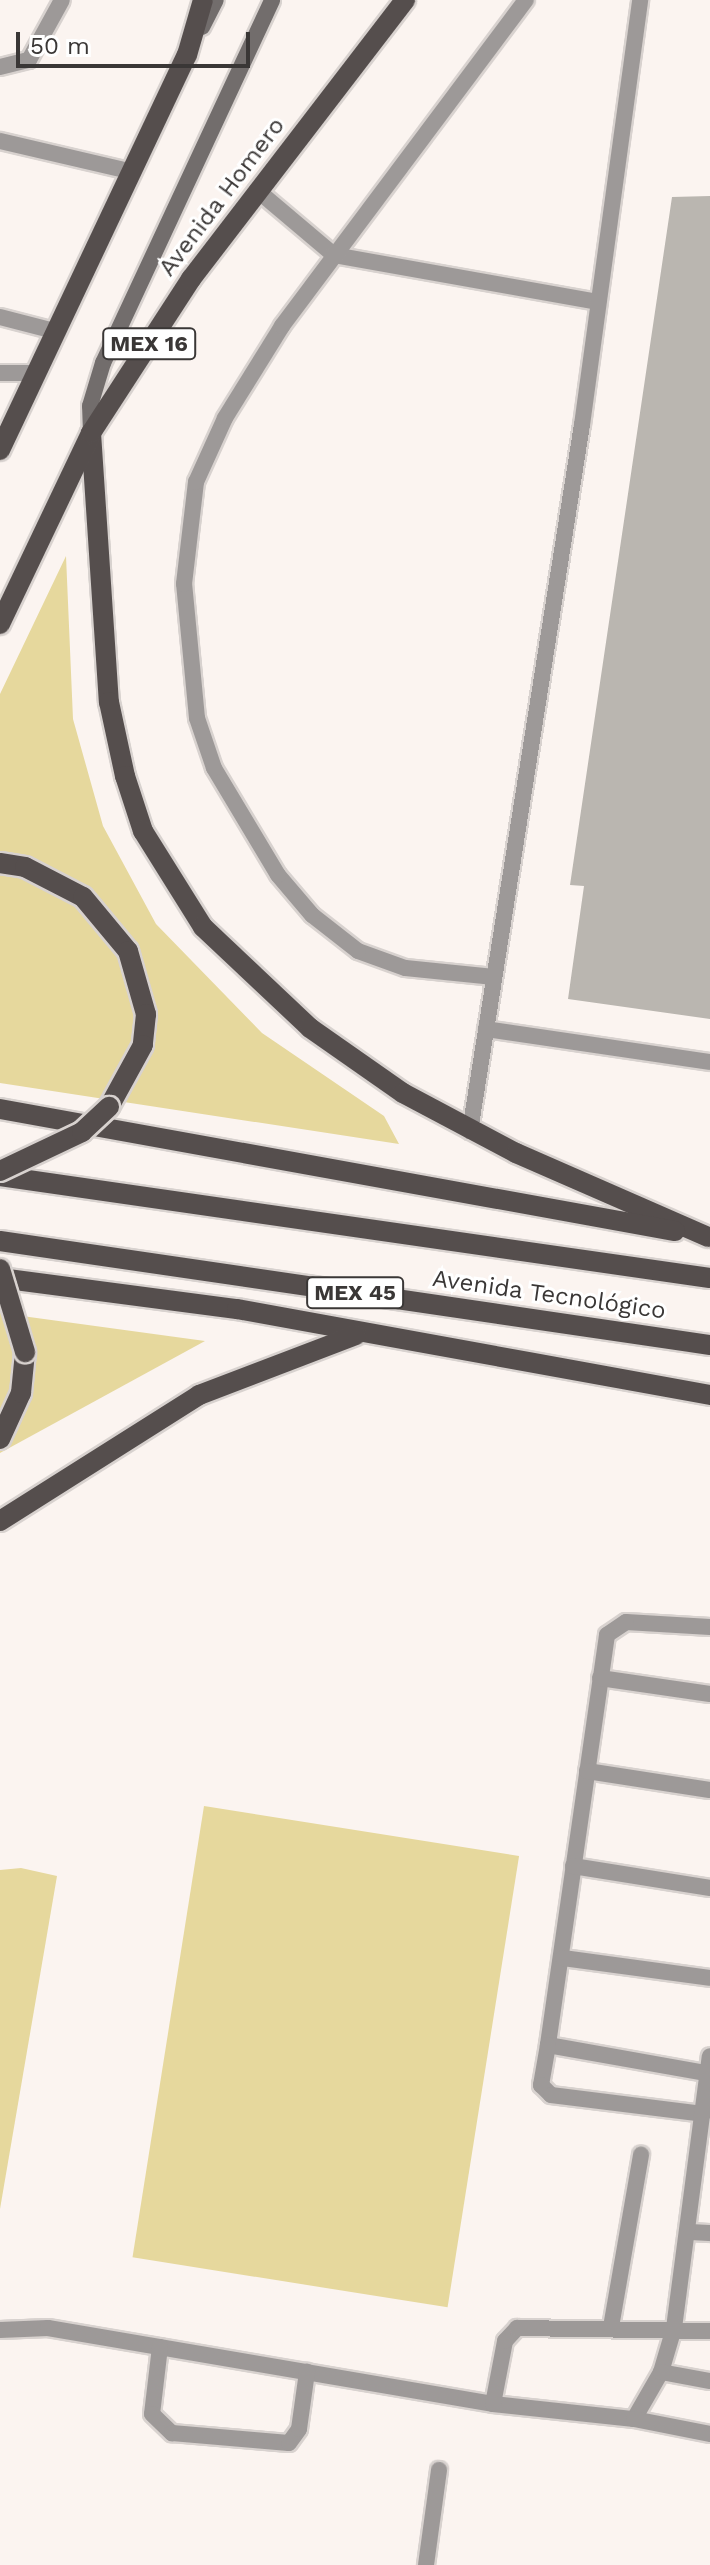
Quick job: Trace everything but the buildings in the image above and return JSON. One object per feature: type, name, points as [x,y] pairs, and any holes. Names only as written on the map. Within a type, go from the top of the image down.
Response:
[{"type":"main road","points":[[187,55],[203,0]]},
{"type":"main road","points":[[0,450],[129,171],[216,0]]},
{"type":"main road","name":"Avenida Homero","points":[[91,433],[90,406],[103,363],[272,0]]},
{"type":"main road","name":"Avenida Homero","points":[[0,624],[91,433],[257,190],[405,0]]},
{"type":"main road","points":[[0,410],[32,376]]},
{"type":"main road","points":[[91,433],[109,702],[134,803],[167,878],[203,927],[310,1028],[470,1131],[709,1237]]},
{"type":"main road","points":[[0,863],[55,880],[83,897],[128,951],[146,1014],[143,1045],[109,1107],[82,1132],[0,1173]]},
{"type":"main road","points":[[0,1109],[709,1237]]},
{"type":"main road","name":"Avenida Tecnológico","points":[[0,1173],[710,1278]]},
{"type":"main road","name":"Avenida Tecnológico","points":[[0,1241],[710,1345]]},
{"type":"main road","points":[[0,1269],[25,1352],[21,1393],[0,1439]]},
{"type":"main road","points":[[0,1278],[237,1309],[358,1335],[710,1395]]},
{"type":"main road","points":[[0,1521],[199,1395],[358,1335]]},
{"type":"lane","points":[[0,67],[29,60],[62,0]]},
{"type":"lane","points":[[494,977],[405,968],[339,940],[278,875],[243,823],[214,768],[197,718],[184,584],[196,482],[273,338],[526,0]]},
{"type":"lane","points":[[470,1131],[598,302],[640,0]]},
{"type":"lane","points":[[0,141],[129,171]]},
{"type":"lane","points":[[257,190],[334,255],[598,302]]},
{"type":"lane","points":[[0,317],[54,331]]},
{"type":"lane","points":[[0,373],[32,376]]},
{"type":"lane","points":[[486,1029],[710,1062]]},
{"type":"lane","points":[[703,2114],[551,2095],[541,2085],[563,1958],[573,1866],[607,1635],[618,1623],[710,1627]]},
{"type":"lane","points":[[600,1678],[710,1694]]},
{"type":"lane","points":[[587,1771],[710,1790]]},
{"type":"lane","points":[[573,1866],[710,1888]]},
{"type":"lane","points":[[563,1958],[710,1978]]},
{"type":"lane","points":[[548,2045],[709,2068],[674,2328],[661,2372],[634,2419]]},
{"type":"lane","points":[[611,2327],[641,2155]]},
{"type":"lane","points":[[689,2232],[710,2233]]},
{"type":"lane","points":[[493,2404],[505,2341],[517,2328],[611,2327],[710,2331]]},
{"type":"lane","points":[[0,2330],[48,2328],[493,2404],[634,2419],[710,2434]]},
{"type":"lane","points":[[160,2347],[152,2414],[172,2433],[289,2443],[299,2429],[307,2372]]},
{"type":"lane","points":[[661,2372],[710,2381]]},
{"type":"lane","points":[[426,2565],[439,2470]]},
{"type":"shaded area","points":[[66,556],[73,719],[103,826],[156,924],[262,1033],[384,1116],[399,1144],[0,1083],[0,694]]},
{"type":"shaded area","points":[[0,1313],[205,1341],[0,1453]]},
{"type":"shaded area","points":[[204,1806],[519,1856],[448,2307],[133,2257]]},
{"type":"shaded area","points":[[21,1868],[57,1876],[0,2209],[0,1870]]}]
